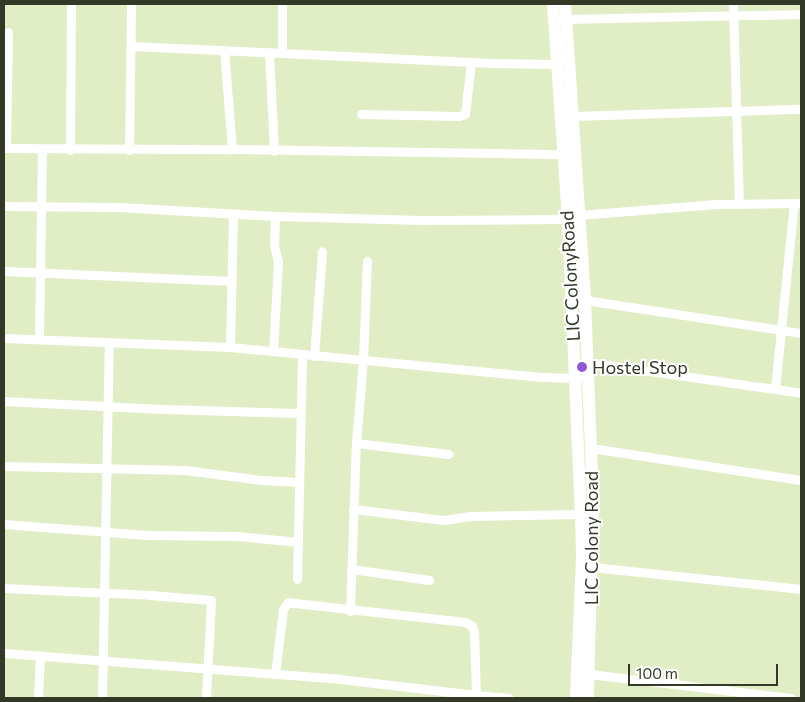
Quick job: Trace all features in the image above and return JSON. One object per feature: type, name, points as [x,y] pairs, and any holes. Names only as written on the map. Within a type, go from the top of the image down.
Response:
[{"type":"main road","name":"LIC ColonyRoad","points":[[552,4],[556,64],[568,132],[574,217],[582,378],[581,514],[589,561],[576,698]]},
{"type":"main road","name":"LIC ColonyRoad","points":[[565,4],[574,116],[563,154],[585,300],[588,362],[582,378]]},
{"type":"main road","name":"LIC Colony Road","points":[[582,378],[591,448],[588,698]]},
{"type":"street","points":[[70,150],[71,4]]},
{"type":"street","points":[[129,150],[132,46],[131,4]]},
{"type":"street","points":[[282,4],[282,53]]},
{"type":"street","points":[[734,4],[739,204]]},
{"type":"street","points":[[566,19],[801,14]]},
{"type":"street","points":[[8,32],[5,148],[563,154]]},
{"type":"street","points":[[132,46],[471,62],[556,64]]},
{"type":"street","points":[[224,50],[232,149]]},
{"type":"street","points":[[269,52],[274,151]]},
{"type":"street","points":[[361,114],[459,116],[465,114],[471,62]]},
{"type":"street","points":[[574,116],[801,109]]},
{"type":"street","points":[[39,338],[42,149]]},
{"type":"street","points":[[4,206],[119,207],[275,216],[422,220],[574,217],[739,204],[798,203],[780,330],[775,389]]},
{"type":"street","points":[[230,348],[233,214]]},
{"type":"street","points":[[273,352],[278,262],[274,245],[275,216]]},
{"type":"street","points":[[314,356],[322,251]]},
{"type":"street","points":[[350,611],[356,443],[363,360],[367,261]]},
{"type":"street","points":[[4,271],[231,281]]},
{"type":"street","points":[[585,300],[801,333]]},
{"type":"street","points":[[4,338],[39,338],[230,348],[544,377],[582,378]]},
{"type":"street","points":[[102,698],[109,342]]},
{"type":"street","points":[[297,579],[299,413],[302,355]]},
{"type":"street","points":[[588,362],[801,393]]},
{"type":"street","points":[[4,401],[299,413]]},
{"type":"street","points":[[356,443],[448,454]]},
{"type":"street","points":[[591,448],[801,480]]},
{"type":"street","points":[[4,466],[185,470],[261,480],[298,482]]},
{"type":"street","points":[[353,508],[443,520],[470,516],[581,514]]},
{"type":"street","points":[[4,524],[105,532],[237,536],[298,542]]},
{"type":"street","points":[[589,561],[801,589]]},
{"type":"street","points":[[351,570],[430,580]]},
{"type":"street","points":[[4,588],[104,592],[211,600],[206,668],[206,698]]},
{"type":"street","points":[[275,674],[284,605],[292,602],[350,611],[465,622],[472,626],[474,633],[476,696]]},
{"type":"street","points":[[4,652],[275,674],[509,698]]},
{"type":"street","points":[[38,698],[40,655]]},
{"type":"street","points":[[589,674],[791,698]]},
{"type":"place","name":"Hostel Stop","points":[[582,367]]}]
